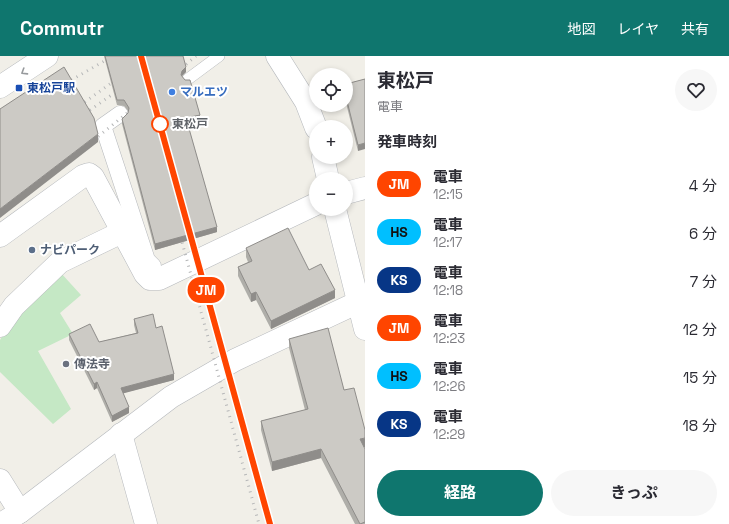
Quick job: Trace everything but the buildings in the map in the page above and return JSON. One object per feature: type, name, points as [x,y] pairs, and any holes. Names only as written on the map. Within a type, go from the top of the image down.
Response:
[{"type":"street","points":[[0,87],[47,56]]},
{"type":"street","points":[[277,56],[306,102],[313,120]]},
{"type":"street","points":[[120,114],[103,126],[147,260],[162,277]]},
{"type":"street","points":[[0,236],[84,176],[89,174],[145,274],[150,279],[162,277],[309,207]]},
{"type":"street","points":[[353,191],[365,188]]},
{"type":"street","points":[[337,216],[361,300],[365,329]]},
{"type":"street","points":[[0,326],[14,306],[60,262],[122,232]]},
{"type":"street","points":[[1,524],[20,512],[121,434],[171,398],[228,364],[361,300]]},
{"type":"street","points":[[121,434],[146,524]]},
{"type":"street","points":[[0,480],[20,512]]},
{"type":"lane","points":[[188,79],[219,56]]},
{"type":"green space","points":[[60,272],[81,295],[60,313],[73,334],[38,351],[71,409],[53,424],[0,372],[0,340],[17,312]]},
{"type":"railway","points":[[61,86],[113,56]]},
{"type":"railway","points":[[177,72],[196,56]]},
{"type":"railway","points":[[75,109],[121,76]]},
{"type":"railway","points":[[80,117],[123,87]]},
{"type":"railway","points":[[89,144],[137,105]]},
{"type":"railway","points":[[189,227],[270,524]]},
{"type":"railway","points":[[179,231],[259,524]]},
{"type":"train","name":"JM","points":[[141,56],[270,524]]},
{"type":"place","name":"東松戸駅","points":[[19,88]]},
{"type":"place","name":"マルエツ","points":[[172,92]]},
{"type":"place","name":"東松戸","points":[[160,124]]},
{"type":"place","name":"ナビパーク","points":[[32,250]]},
{"type":"place","name":"傳法寺","points":[[66,364]]}]
